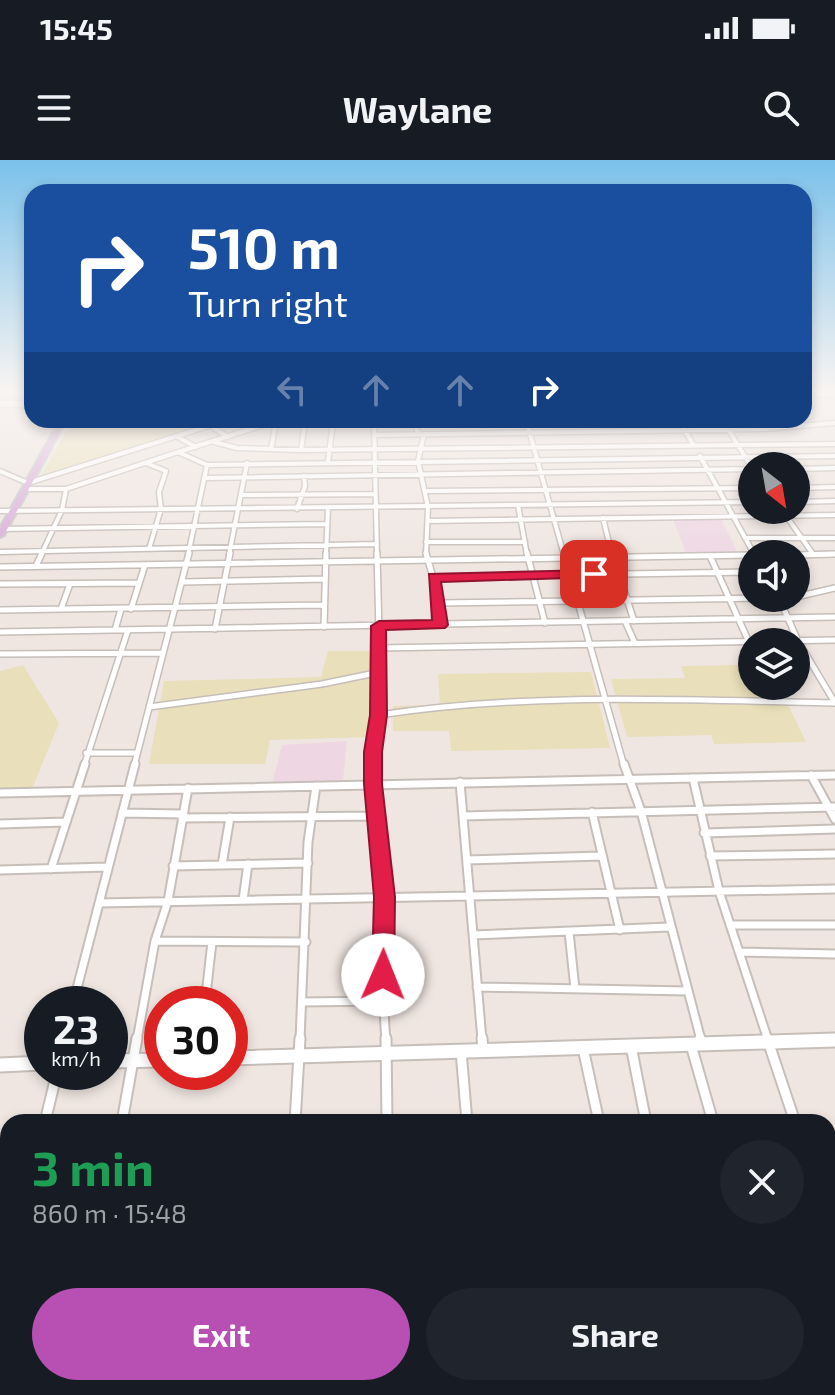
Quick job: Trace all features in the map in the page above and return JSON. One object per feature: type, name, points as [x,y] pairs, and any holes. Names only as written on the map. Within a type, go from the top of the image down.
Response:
[{"type":"main road","points":[[1,531],[47,450]]},
{"type":"street","points":[[27,486],[135,450]]},
{"type":"street","points":[[0,471],[27,486],[66,489],[187,450]]},
{"type":"street","points":[[215,629],[240,510],[245,450]]},
{"type":"street","points":[[290,450],[312,450]]},
{"type":"street","points":[[328,462],[330,450]]},
{"type":"street","points":[[374,450],[380,672],[373,784],[385,897],[382,1001],[388,1053],[387,1114]]},
{"type":"street","points":[[420,450],[418,461],[428,507],[428,560],[434,577],[440,625]]},
{"type":"street","points":[[535,450],[628,779],[641,811],[688,991],[711,1114]]},
{"type":"street","points":[[696,450],[745,538],[835,538]]},
{"type":"street","points":[[178,452],[207,465],[738,456]]},
{"type":"street","points":[[810,456],[833,456],[835,465],[810,468]]},
{"type":"street","points":[[146,463],[166,470],[159,492],[161,509],[149,549]]},
{"type":"street","points":[[78,986],[191,548],[207,465]]},
{"type":"street","points":[[205,478],[738,468]]},
{"type":"street","points":[[297,509],[305,486],[304,476]]},
{"type":"street","points":[[810,488],[835,487]]},
{"type":"street","points":[[426,491],[738,488]]},
{"type":"street","points":[[36,566],[62,510],[66,489]]},
{"type":"street","points":[[242,495],[375,494]]},
{"type":"street","points":[[810,502],[835,501]]},
{"type":"street","points":[[0,511],[738,502]]},
{"type":"street","points":[[518,505],[527,558],[545,623]]},
{"type":"street","points":[[324,627],[328,508]]},
{"type":"street","points":[[810,516],[835,515]]},
{"type":"street","points":[[428,521],[738,517]]},
{"type":"street","points":[[603,518],[634,621]]},
{"type":"street","points":[[1,531],[155,525],[326,524]]},
{"type":"street","points":[[791,524],[813,554]]},
{"type":"street","points":[[426,542],[525,542]]},
{"type":"street","points":[[0,552],[377,544]]},
{"type":"street","points":[[810,554],[835,554]]},
{"type":"street","points":[[0,567],[738,555]]},
{"type":"street","points":[[710,556],[741,628]]},
{"type":"street","points":[[131,609],[145,565]]},
{"type":"street","points":[[434,577],[738,572]]},
{"type":"street","points":[[182,582],[324,579]]},
{"type":"street","points":[[0,584],[139,583]]},
{"type":"street","points":[[61,609],[70,584]]},
{"type":"street","points":[[810,596],[835,588]]},
{"type":"street","points":[[438,603],[738,599]]},
{"type":"street","points":[[0,610],[323,605]]},
{"type":"street","points":[[115,630],[121,609]]},
{"type":"street","points":[[785,612],[792,628]]},
{"type":"street","points":[[0,632],[835,617]]},
{"type":"street","points":[[625,621],[634,641]]},
{"type":"street","points":[[51,869],[78,791],[86,753],[105,706],[118,653],[128,630]]},
{"type":"street","points":[[379,648],[738,640]]},
{"type":"street","points":[[810,641],[835,640]]},
{"type":"street","points":[[0,654],[163,653]]},
{"type":"street","points":[[379,715],[450,704],[606,699],[835,703],[810,661]]},
{"type":"street","points":[[149,707],[322,684],[380,672]]},
{"type":"street","points":[[86,753],[137,753]]},
{"type":"street","points":[[811,775],[832,807],[835,819]]},
{"type":"street","points":[[0,793],[835,775]]},
{"type":"street","points":[[693,778],[719,891],[792,1114]]},
{"type":"street","points":[[460,782],[483,1051]]},
{"type":"street","points":[[295,1114],[308,863],[316,786]]},
{"type":"street","points":[[123,1114],[155,941],[168,901],[188,788]]},
{"type":"street","points":[[463,816],[832,807]]},
{"type":"street","points":[[592,812],[620,930]]},
{"type":"street","points":[[122,813],[312,818],[375,816]]},
{"type":"street","points":[[222,865],[230,817]]},
{"type":"street","points":[[0,824],[65,822]]},
{"type":"street","points":[[704,833],[835,829]]},
{"type":"street","points":[[710,856],[835,854]]},
{"type":"street","points":[[467,860],[601,856]]},
{"type":"street","points":[[173,866],[308,863]]},
{"type":"street","points":[[243,900],[248,864]]},
{"type":"street","points":[[0,870],[108,867]]},
{"type":"street","points":[[99,903],[835,889]]},
{"type":"street","points":[[730,925],[835,925]]},
{"type":"street","points":[[473,935],[670,927]]},
{"type":"street","points":[[569,932],[575,989]]},
{"type":"street","points":[[155,941],[306,942]]},
{"type":"street","points":[[207,986],[212,942]]},
{"type":"street","points":[[739,952],[835,954]]},
{"type":"street","points":[[477,987],[688,991]]},
{"type":"street","points":[[302,1002],[382,1001]]},
{"type":"street","points":[[248,1057],[835,1040]]},
{"type":"street","points":[[631,1046],[644,1114]]},
{"type":"street","points":[[583,1048],[597,1114]]},
{"type":"street","points":[[461,1051],[466,1114]]},
{"type":"street","points":[[128,1061],[144,1061]]},
{"type":"street","points":[[0,1065],[24,1064]]},
{"type":"street","points":[[47,1114],[53,1090]]},
{"type":"shaded area","points":[[673,519],[721,519],[738,553],[687,555]]},
{"type":"shaded area","points":[[347,741],[343,780],[272,784],[282,745]]},
{"type":"sand","points":[[56,450],[130,450],[40,477]]},
{"type":"sand","points":[[328,651],[372,651],[373,737],[270,740],[265,764],[149,764],[164,681],[321,677]]},
{"type":"sand","points":[[23,665],[59,723],[32,789],[0,790],[0,671]]},
{"type":"sand","points":[[738,665],[738,700],[786,700],[806,742],[714,744],[711,735],[627,737],[611,679],[685,678],[681,666]]},
{"type":"sand","points":[[591,672],[610,748],[451,751],[449,731],[393,731],[393,706],[440,705],[438,674]]},
{"type":"route","points":[[383,975],[385,897],[373,784],[373,752],[379,715],[379,626],[440,625],[434,577],[594,574]]}]
